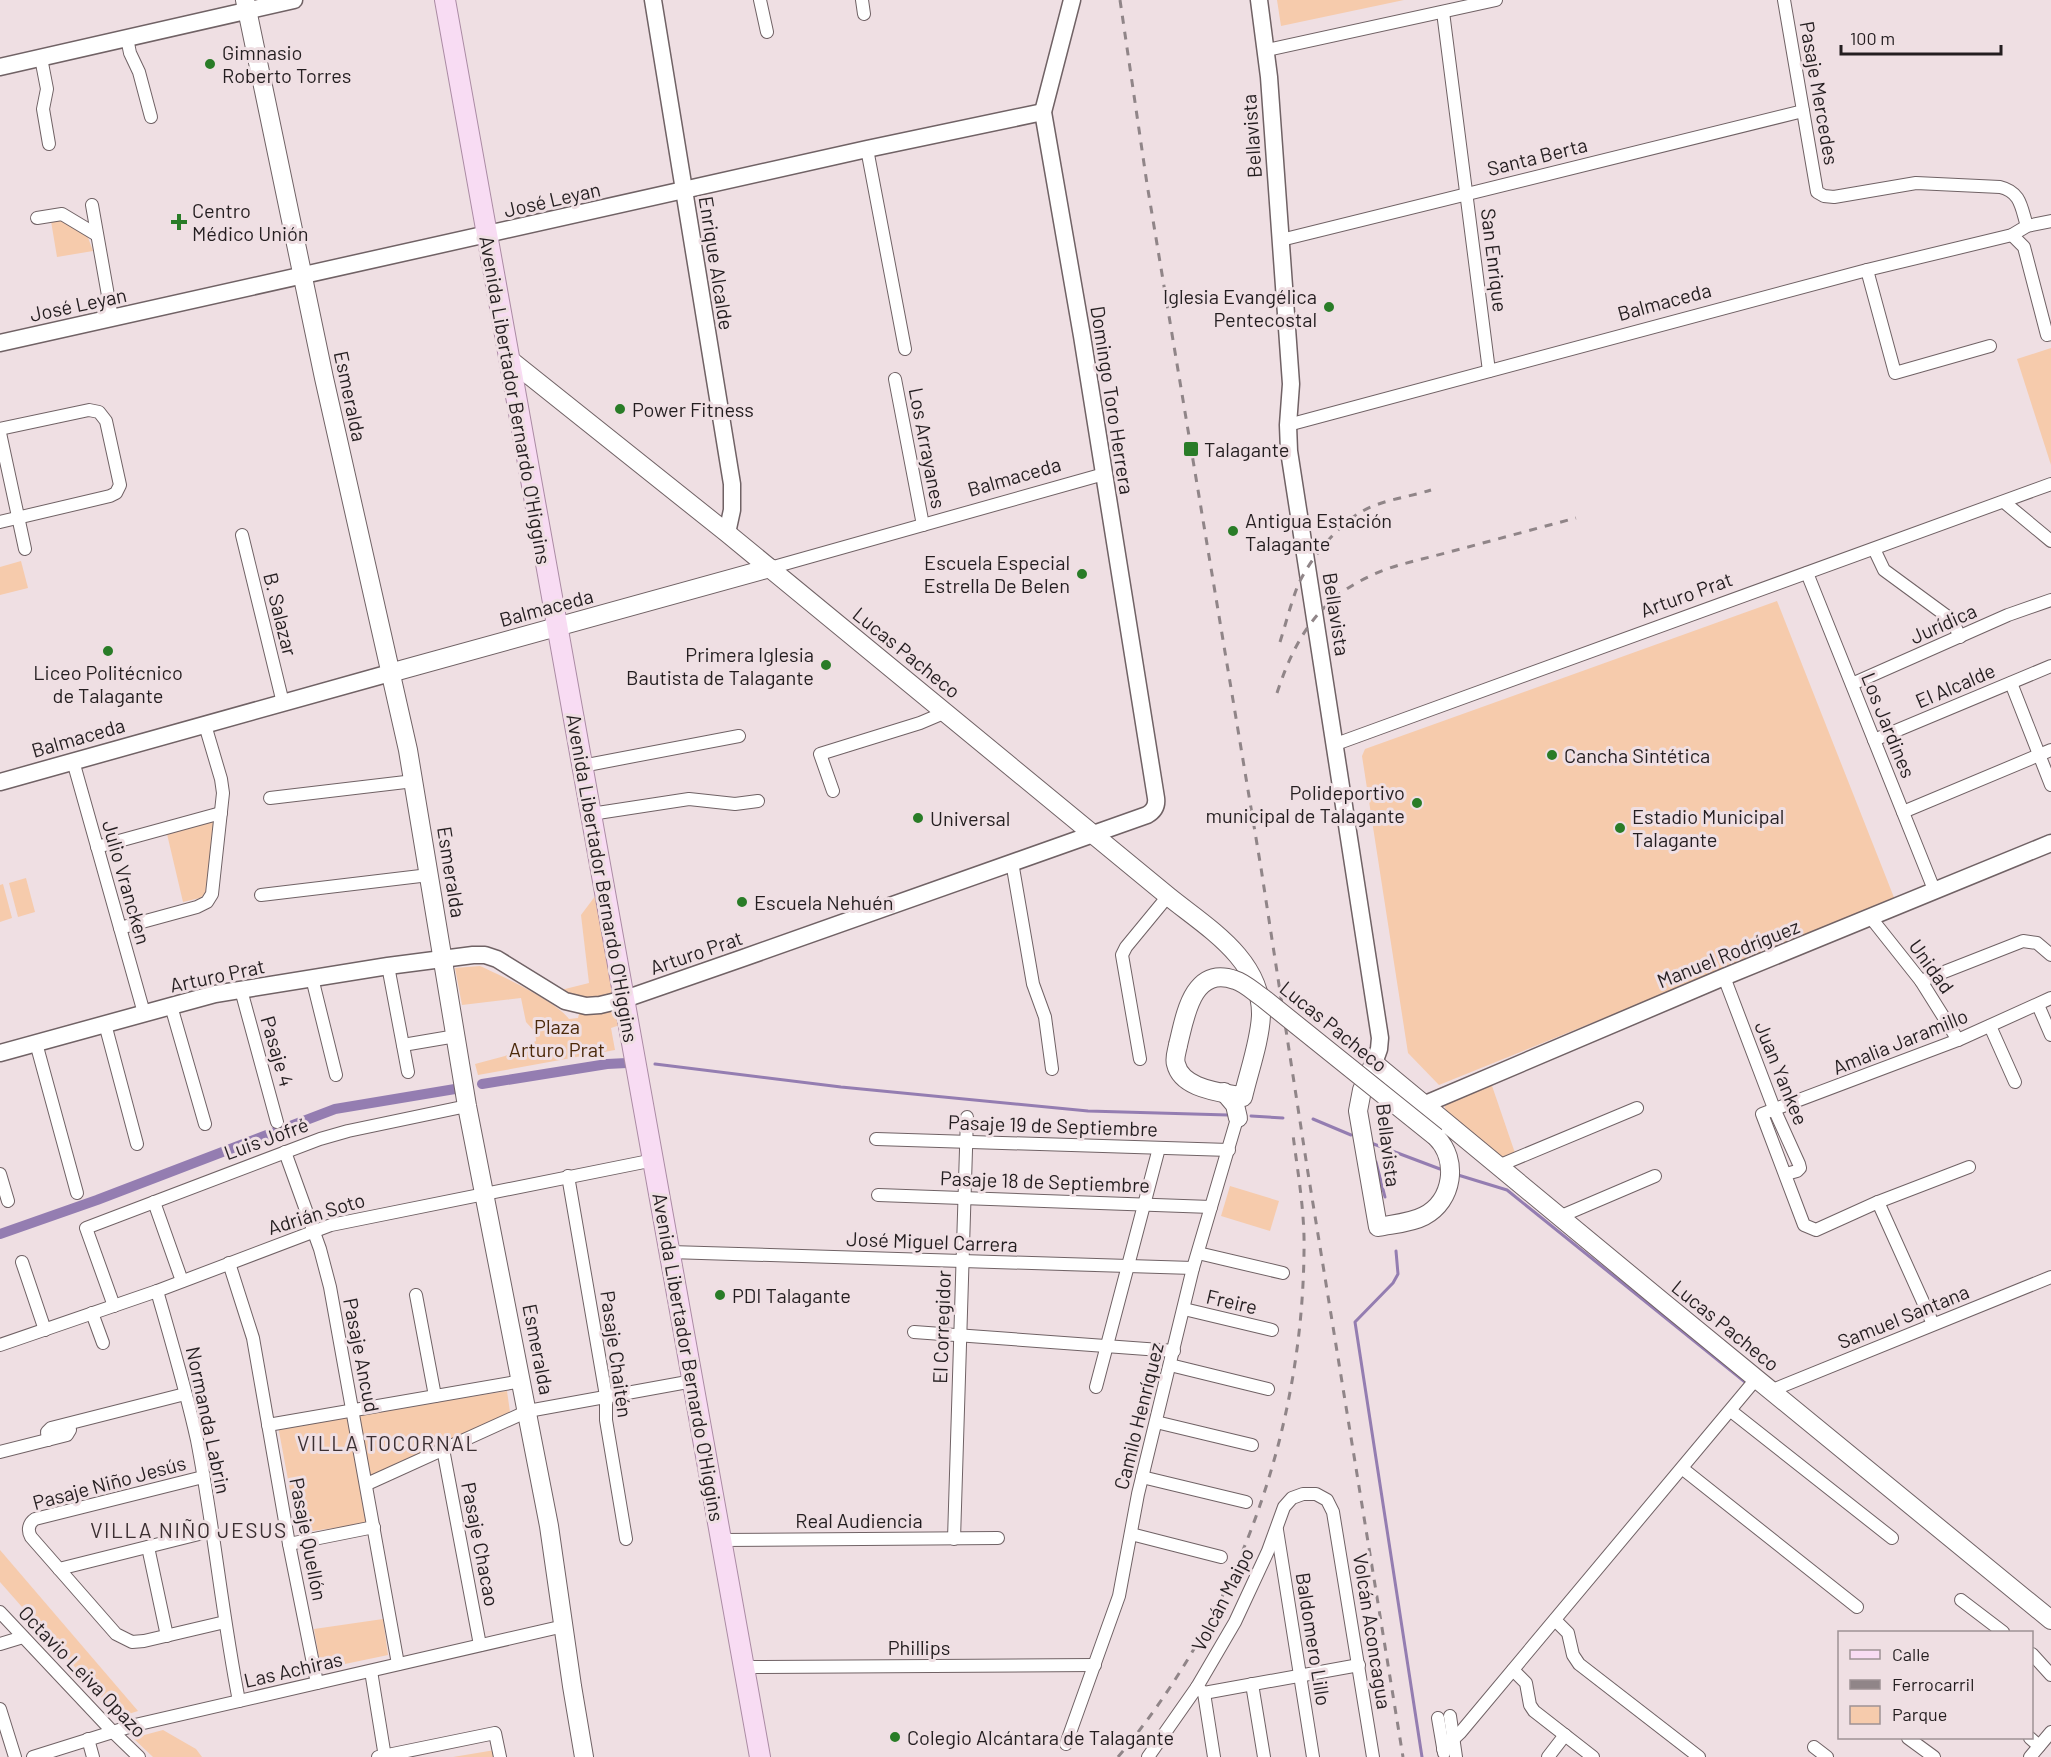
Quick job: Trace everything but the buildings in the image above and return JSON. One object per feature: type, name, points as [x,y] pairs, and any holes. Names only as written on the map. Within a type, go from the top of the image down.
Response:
[{"type":"main road","name":"Avenida Libertador Bernardo O'Higgins","points":[[445,0],[760,1757]]},
{"type":"main road","name":"Esmeralda","points":[[246,5],[333,423],[403,724],[414,781],[467,1106],[554,1554],[584,1757]]},
{"type":"main road","name":"Lucas Pacheco","points":[[509,359],[946,712],[1243,960],[1253,977],[1259,996],[1261,1016],[1244,1097],[1203,1087],[1182,1076],[1175,1060],[1192,995],[1205,982],[1216,978],[1234,979],[1272,1004],[1436,1137],[1445,1149],[1450,1162],[1450,1180],[1442,1202],[1422,1217],[1378,1227]]},
{"type":"main road","name":"Balmaceda","points":[[390,673],[770,568]]},
{"type":"main road","name":"Lucas Pacheco","points":[[1374,1063],[2051,1620]]},
{"type":"main road","name":"Bellavista","points":[[1374,1063],[1362,1090],[1358,1111],[1378,1227]]},
{"type":"main road","points":[[1238,1118],[1235,1105],[1224,1092],[1240,1085],[1248,1077]]},
{"type":"street","points":[[0,67],[127,38],[246,5],[294,0]]},
{"type":"street","name":"Enrique Alcalde","points":[[653,0],[732,484],[732,510],[727,533]]},
{"type":"street","points":[[760,0],[767,32]]},
{"type":"street","points":[[862,0],[864,14]]},
{"type":"street","name":"Domingo Toro Herrera","points":[[1072,0],[1043,112],[1156,798],[1154,808]]},
{"type":"street","name":"Bellavista","points":[[1258,0],[1267,50],[1291,384],[1289,451],[1380,1038],[1374,1063]]},
{"type":"street","points":[[1267,50],[1496,0]]},
{"type":"street","name":"Pasaje Mercedes","points":[[1784,0],[1817,192],[1824,196],[1834,197],[1923,183],[2000,187],[2010,189],[2015,193],[2027,226]]},
{"type":"street","name":"San Enrique","points":[[1443,12],[1489,371]]},
{"type":"street","points":[[127,38],[151,117]]},
{"type":"street","points":[[41,58],[47,89],[43,109],[49,144]]},
{"type":"street","name":"Santa Berta","points":[[1281,240],[1803,111]]},
{"type":"street","name":"José Leyan","points":[[0,343],[867,149],[1043,112]]},
{"type":"street","points":[[867,149],[905,349]]},
{"type":"street","points":[[92,205],[112,318]]},
{"type":"street","points":[[37,218],[63,214],[97,235]]},
{"type":"street","name":"Balmaceda","points":[[1288,425],[1867,270],[2012,235],[2027,226],[2051,221]]},
{"type":"street","points":[[2012,235],[2024,248],[2049,334]]},
{"type":"street","points":[[1867,270],[1895,373],[1990,346]]},
{"type":"street","name":"Los Arrayanes","points":[[895,379],[923,525]]},
{"type":"street","points":[[0,429],[89,410],[99,412],[106,421],[120,482],[118,491],[110,496],[0,522]]},
{"type":"street","points":[[0,434],[26,549]]},
{"type":"street","name":"Balmaceda","points":[[770,568],[1104,474]]},
{"type":"street","name":"Arturo Prat","points":[[1336,744],[2051,484]]},
{"type":"street","points":[[2004,502],[2051,541]]},
{"type":"street","name":"B. Salazar","points":[[242,535],[283,703]]},
{"type":"street","points":[[1874,549],[1883,569],[1948,617],[1960,637]]},
{"type":"street","name":"Los Jardines","points":[[1807,573],[1935,892]]},
{"type":"street","name":"Jurídica","points":[[1852,684],[2008,615],[2051,600]]},
{"type":"street","name":"El Alcalde","points":[[1874,740],[2051,666]]},
{"type":"street","name":"Balmaceda","points":[[0,782],[390,673]]},
{"type":"street","points":[[2011,683],[2051,785]]},
{"type":"street","points":[[833,791],[820,754],[920,723],[946,712]]},
{"type":"street","points":[[120,928],[196,907],[207,902],[214,890],[223,793],[222,779],[205,725]]},
{"type":"street","points":[[582,766],[739,736]]},
{"type":"street","points":[[1903,812],[2051,750]]},
{"type":"street","name":"Julio Vrancken","points":[[73,761],[144,1013]]},
{"type":"street","points":[[270,798],[414,781]]},
{"type":"street","points":[[591,814],[689,799],[735,804],[758,801]]},
{"type":"street","name":"Arturo Prat","points":[[0,1053],[215,994],[388,966],[479,955],[491,957],[565,1000],[579,1005],[600,1005],[625,999],[1147,815],[1154,808]]},
{"type":"street","points":[[97,847],[221,813]]},
{"type":"street","name":"Manuel Rodríguez","points":[[1423,1105],[1724,977],[2051,843]]},
{"type":"street","points":[[1012,862],[1033,984],[1045,1017],[1052,1069]]},
{"type":"street","points":[[261,895],[429,875]]},
{"type":"street","points":[[1140,1059],[1122,955],[1168,896]]},
{"type":"street","name":"Unidad","points":[[1871,918],[1921,981],[1958,1040]]},
{"type":"street","points":[[1921,981],[2023,941],[2037,943],[2051,955]]},
{"type":"street","points":[[388,966],[408,1072]]},
{"type":"street","name":"Juan Yankee","points":[[1724,977],[1775,1111],[1800,1166],[1797,1171],[1786,1174]]},
{"type":"street","points":[[312,978],[336,1075]]},
{"type":"street","name":"Pasaje 4","points":[[241,990],[277,1122]]},
{"type":"street","name":"Amalia Jaramillo","points":[[1786,1174],[1762,1114],[1958,1040],[2051,998]]},
{"type":"street","points":[[2038,1005],[2051,1035]]},
{"type":"street","points":[[171,1006],[205,1124]]},
{"type":"street","points":[[105,1024],[138,1144]]},
{"type":"street","points":[[1990,1026],[2015,1082]]},
{"type":"street","points":[[403,1045],[456,1035]]},
{"type":"street","points":[[36,1043],[77,1193]]},
{"type":"street","name":"Camilo Henríquez","points":[[1066,1744],[1119,1596],[1142,1477],[1193,1269],[1244,1097]]},
{"type":"street","name":"Luis Jofré","points":[[114,1306],[86,1228],[285,1152],[348,1131],[467,1106]]},
{"type":"street","points":[[1498,1166],[1637,1108]]},
{"type":"street","name":"El Corregidor","points":[[954,1539],[967,1118]]},
{"type":"street","name":"Pasaje 19 de Septiembre","points":[[876,1139],[1229,1150]]},
{"type":"street","points":[[1096,1387],[1159,1148]]},
{"type":"street","name":"Pasaje Ancud","points":[[285,1152],[330,1287],[398,1664]]},
{"type":"street","name":"Adrián Soto","points":[[0,1345],[157,1291],[313,1231],[355,1218],[654,1160]]},
{"type":"street","points":[[1786,1174],[1804,1225],[1816,1230],[1878,1202],[1969,1167]]},
{"type":"street","points":[[0,1174],[8,1202]]},
{"type":"street","name":"Pasaje Chaitén","points":[[568,1176],[606,1396],[606,1420],[626,1539]]},
{"type":"street","points":[[1559,1216],[1655,1176]]},
{"type":"street","name":"Pasaje 18 de Septiembre","points":[[878,1195],[1211,1206]]},
{"type":"street","points":[[154,1202],[182,1281]]},
{"type":"street","points":[[1878,1202],[1933,1324]]},
{"type":"street","name":"José Miguel Carrera","points":[[670,1252],[1193,1269]]},
{"type":"street","points":[[1198,1253],[1283,1273]]},
{"type":"street","points":[[22,1262],[45,1329]]},
{"type":"street","name":"Pasaje Quellón","points":[[229,1263],[253,1338],[289,1544],[317,1683]]},
{"type":"street","name":"Samuel Santana","points":[[1763,1385],[1933,1324],[2051,1277]]},
{"type":"street","name":"Normanda Labrin","points":[[157,1291],[186,1394],[203,1477],[239,1701]]},
{"type":"street","points":[[416,1295],[435,1396]]},
{"type":"street","name":"Freire","points":[[1184,1309],[1272,1330]]},
{"type":"street","points":[[92,1313],[103,1343]]},
{"type":"street","points":[[914,1332],[1174,1351]]},
{"type":"street","points":[[1170,1365],[1268,1389]]},
{"type":"street","points":[[268,1425],[522,1381]]},
{"type":"street","points":[[367,1484],[528,1411],[693,1381]]},
{"type":"street","points":[[1444,1753],[1731,1411],[1763,1385]]},
{"type":"street","points":[[0,1452],[69,1434],[69,1424],[186,1394]]},
{"type":"street","points":[[1731,1411],[1892,1538]]},
{"type":"street","points":[[1156,1422],[1252,1445]]},
{"type":"street","name":"Pasaje Chacao","points":[[443,1449],[480,1645]]},
{"type":"street","points":[[1683,1469],[1857,1607]]},
{"type":"street","name":"Pasaje Niño Jesús","points":[[203,1477],[35,1519],[30,1524],[29,1534],[99,1617],[121,1638],[138,1642],[225,1622]]},
{"type":"street","points":[[1142,1477],[1246,1502]]},
{"type":"street","name":"Volcán Maipo","points":[[1149,1756],[1200,1690],[1254,1583],[1284,1507],[1297,1496],[1312,1493],[1322,1496],[1330,1503],[1333,1512]]},
{"type":"street","name":"Volcán Aconcagua","points":[[1333,1512],[1373,1757]]},
{"type":"street","points":[[289,1544],[374,1527]]},
{"type":"street","name":"Baldomero Lillo","points":[[1276,1527],[1313,1757]]},
{"type":"street","points":[[59,1569],[211,1531]]},
{"type":"street","points":[[1131,1534],[1221,1557]]},
{"type":"street","name":"Real Audiencia","points":[[721,1540],[998,1538]]},
{"type":"street","points":[[148,1547],[166,1636]]},
{"type":"street","points":[[1961,1600],[2002,1631]]},
{"type":"street","name":"Octavio Leiva Opazo","points":[[0,1612],[139,1757]]},
{"type":"street","points":[[1555,1620],[1568,1633],[1573,1655],[1579,1664],[1699,1757]]},
{"type":"street","name":"Las Achiras","points":[[33,1757],[112,1731],[564,1626]]},
{"type":"street","points":[[0,1644],[22,1637]]},
{"type":"street","points":[[2033,1656],[2051,1675]]},
{"type":"street","name":"Phillips","points":[[744,1667],[1095,1665]]},
{"type":"street","points":[[1214,1757],[1200,1690],[1252,1684],[1359,1665]]},
{"type":"street","points":[[1513,1670],[1526,1683],[1530,1705],[1534,1711],[1593,1757]]},
{"type":"street","points":[[370,1671],[383,1756],[495,1733],[500,1757]]},
{"type":"street","points":[[1252,1684],[1264,1757]]},
{"type":"street","points":[[0,1709],[15,1757]]},
{"type":"street","points":[[1444,1753],[1444,1717],[1454,1740],[1456,1757]]},
{"type":"street","points":[[2030,1757],[2035,1742],[2051,1732]]},
{"type":"street","points":[[1548,1757],[1565,1735]]},
{"type":"street","points":[[88,1739],[93,1757]]},
{"type":"street","points":[[1911,1739],[1934,1757]]},
{"type":"street","points":[[1814,1747],[1827,1757]]},
{"type":"green space","points":[[1277,0],[1404,0],[1281,26]]},
{"type":"green space","points":[[61,218],[87,235],[93,251],[57,257],[51,221]]},
{"type":"green space","points":[[2051,348],[2051,465],[2017,359]]},
{"type":"green space","points":[[21,561],[28,588],[0,595],[0,567]]},
{"type":"green space","name":"Estadio Municipal Talagante","points":[[1777,601],[1895,900],[1439,1085],[1408,1053],[1362,756],[1365,749]]},
{"type":"green space","points":[[218,820],[208,892],[200,898],[183,902],[167,834]]},
{"type":"green space","points":[[26,878],[35,912],[18,917],[9,883]]},
{"type":"green space","points":[[3,884],[12,918],[0,922],[0,885]]},
{"type":"green space","points":[[596,895],[612,992],[610,996],[602,998],[571,997],[557,991],[589,983],[581,915]]},
{"type":"green space","name":"Plaza Arturo Prat","points":[[480,966],[541,997],[569,1019],[613,1005],[613,1012],[617,1013],[620,1025],[611,1028],[615,1050],[478,1075],[475,1064],[505,1056],[536,1041],[535,1032],[526,1022],[521,998],[462,1005],[455,968]]},
{"type":"green space","points":[[1490,1080],[1515,1153],[1504,1159],[1446,1111],[1443,1101]]},
{"type":"green space","points":[[1230,1186],[1279,1201],[1270,1231],[1221,1216]]},
{"type":"green space","points":[[507,1391],[510,1412],[363,1484],[370,1523],[298,1533],[278,1426]]},
{"type":"green space","points":[[0,1550],[138,1711],[119,1717],[0,1582]]},
{"type":"green space","points":[[383,1619],[388,1655],[321,1669],[314,1629]]},
{"type":"green space","points":[[163,1730],[196,1749],[202,1757],[153,1757],[133,1738]]},
{"type":"green space","points":[[495,1750],[504,1757],[453,1757]]},
{"type":"waterway","points":[[482,1084],[607,1064],[627,1063]]},
{"type":"waterway","points":[[655,1064],[841,1087],[1088,1111],[1228,1115]]},
{"type":"waterway","points":[[0,1234],[97,1200],[335,1109],[455,1089]]},
{"type":"waterway","points":[[1251,1116],[1283,1118]]},
{"type":"waterway","points":[[1313,1119],[1351,1135]]},
{"type":"waterway","points":[[1371,1143],[1440,1169]]},
{"type":"waterway","points":[[1376,1162],[1385,1197]]},
{"type":"waterway","points":[[1458,1175],[1507,1190],[1745,1382]]},
{"type":"waterway","points":[[1396,1251],[1398,1274],[1393,1283],[1355,1322],[1422,1757]]},
{"type":"railway","points":[[1120,0],[1147,184],[1261,868],[1403,1757]]},
{"type":"railway","points":[[1280,642],[1298,585],[1317,554],[1334,534],[1352,518],[1369,508],[1431,490]]},
{"type":"railway","points":[[1277,693],[1294,651],[1316,617],[1330,602],[1365,578],[1387,569],[1576,518]]},
{"type":"railway","points":[[1118,1757],[1160,1702],[1197,1644],[1228,1584],[1254,1521],[1275,1455],[1291,1389],[1300,1321],[1304,1252],[1301,1194],[1293,1135]]},
{"type":"place","name":"Gimnasio Roberto Torres","points":[[210,64]]},
{"type":"place","name":"Centro Médico Unión","points":[[179,222]]},
{"type":"place","name":"Iglesia Evangélica Pentecostal","points":[[1329,307]]},
{"type":"place","name":"Power Fitness","points":[[620,409]]},
{"type":"place","name":"Talagante","points":[[1191,449]]},
{"type":"place","name":"Antigua Estación Talagante","points":[[1233,531]]},
{"type":"place","name":"Escuela Especial Estrella De Belen","points":[[1082,574]]},
{"type":"place","name":"Liceo Politécnico de Talagante","points":[[108,651]]},
{"type":"place","name":"Primera Iglesia Bautista de Talagante","points":[[826,665]]},
{"type":"place","name":"Cancha Sintética","points":[[1552,755]]},
{"type":"place","name":"Polideportivo municipal de Talagante","points":[[1417,803]]},
{"type":"place","name":"Universal","points":[[918,818]]},
{"type":"place","name":"Estadio Municipal Talagante","points":[[1620,828]]},
{"type":"place","name":"Escuela Nehuén","points":[[742,902]]},
{"type":"place","name":"PDI Talagante","points":[[720,1295]]},
{"type":"place","name":"Colegio Alcántara de Talagante","points":[[895,1737]]},
{"type":"district","name":"VILLA TOCORNAL","points":[[388,1442]]},
{"type":"district","name":"VILLA NIÑO JESUS","points":[[189,1529]]}]
